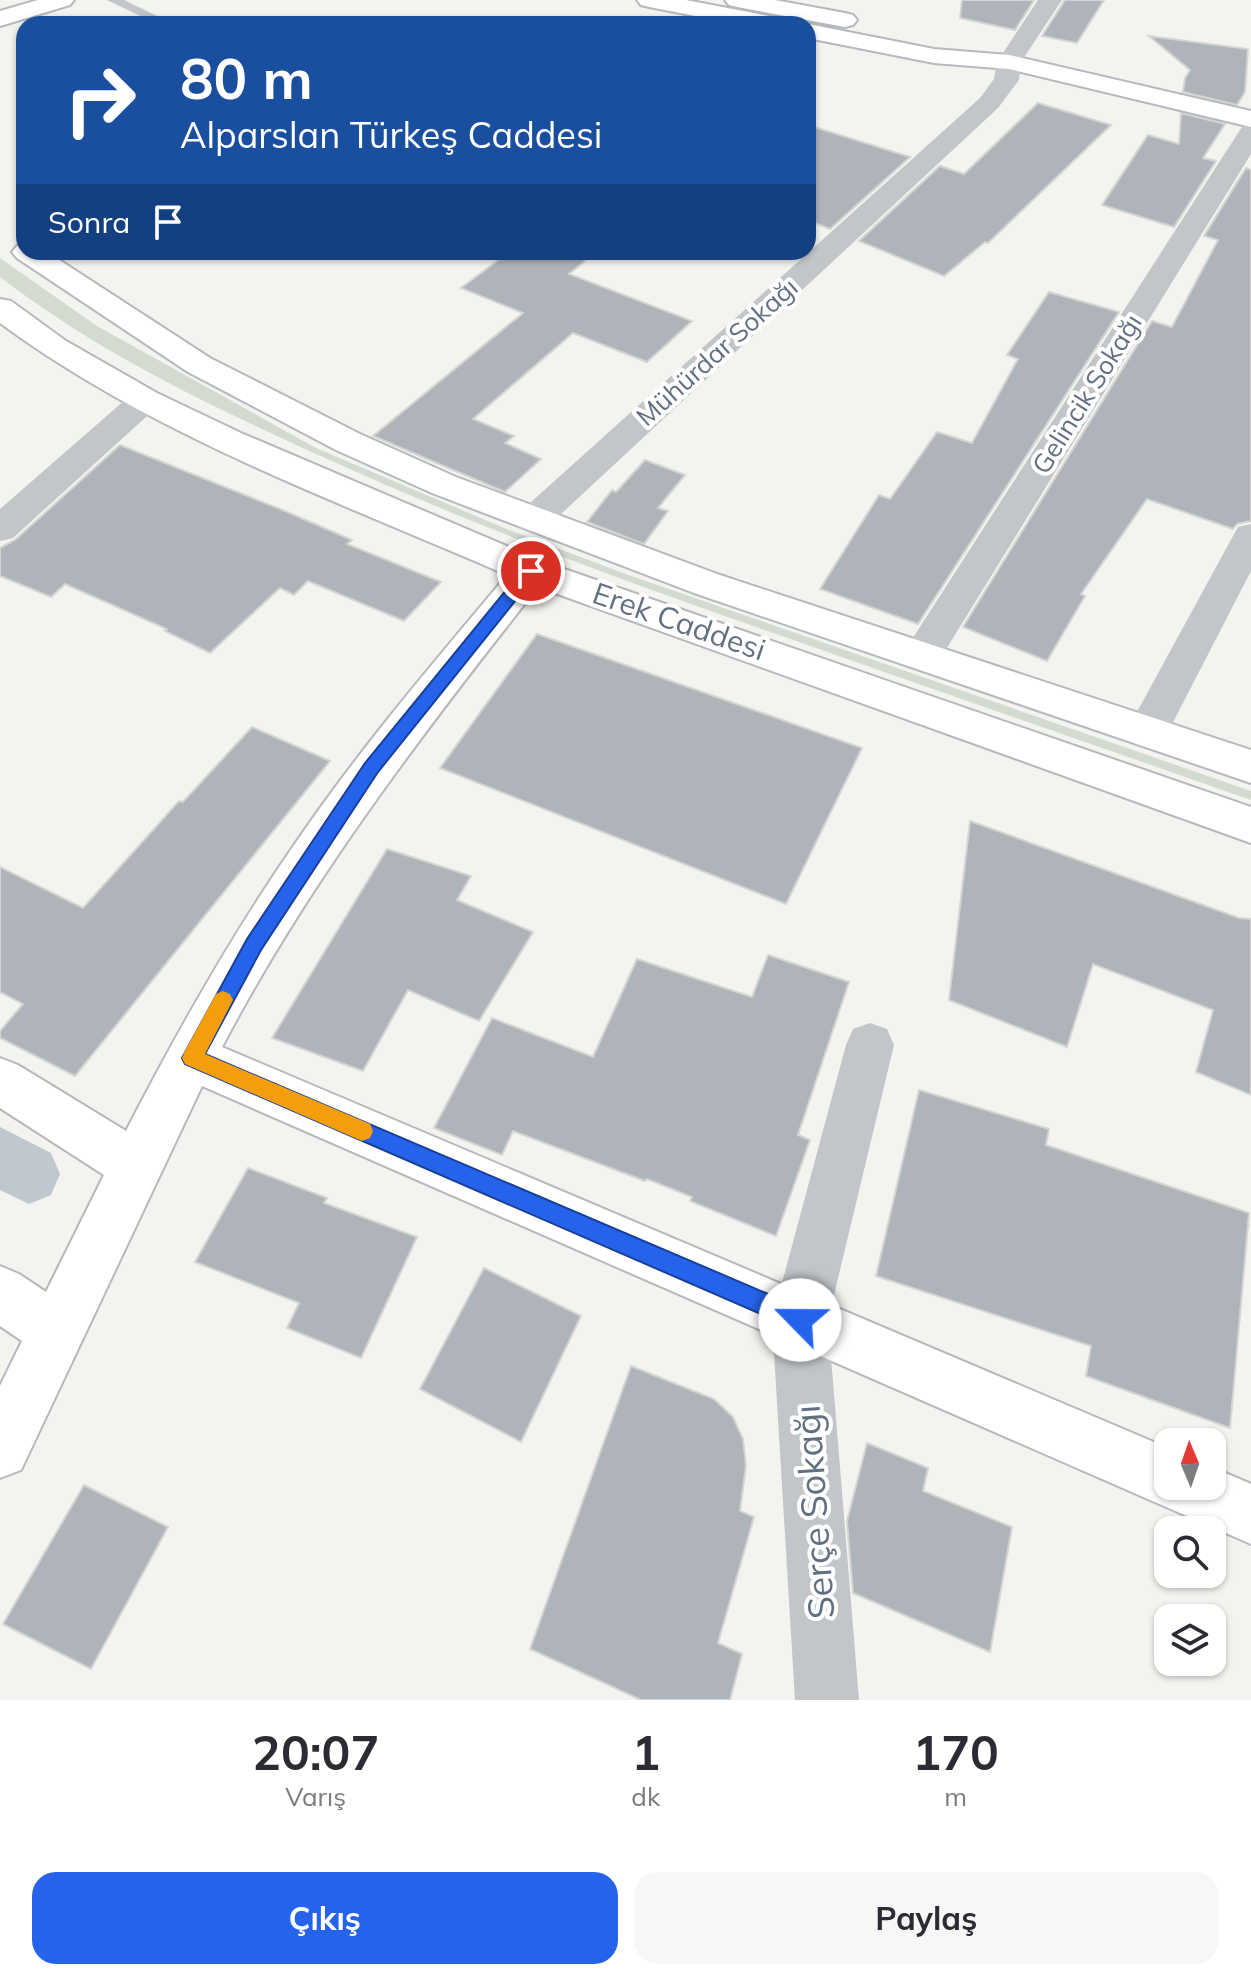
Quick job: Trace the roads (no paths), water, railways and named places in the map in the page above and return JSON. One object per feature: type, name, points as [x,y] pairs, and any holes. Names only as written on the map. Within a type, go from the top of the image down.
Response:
[{"type":"street","points":[[0,19],[62,0]]},
{"type":"street","points":[[649,0],[728,16]]},
{"type":"street","name":"Mühürdar Sokağı","points":[[533,520],[989,103],[1006,80],[1009,62],[1050,0]]},
{"type":"street","points":[[743,1],[961,42],[983,48],[1009,62]]},
{"type":"street","points":[[816,33],[934,56],[1009,62],[1251,119]]},
{"type":"street","name":"Gelincik Sokağı","points":[[923,654],[1251,133]]},
{"type":"street","name":"Erek Caddesi","points":[[38,260],[199,365],[277,407],[416,473],[707,584],[923,654],[1251,767]]},
{"type":"street","name":"Erek Caddesi","points":[[0,308],[55,348],[145,400],[229,441],[531,571],[1251,825]]},
{"type":"street","points":[[0,529],[145,400]]},
{"type":"street","points":[[1147,732],[1251,536]]},
{"type":"street","points":[[0,1449],[137,1167],[254,945],[372,768],[531,571]]},
{"type":"street","name":"Serçe Sokağı","points":[[827,1700],[800,1320],[870,1045]]},
{"type":"street","points":[[192,1058],[1154,1472]]},
{"type":"street","points":[[0,1081],[137,1167]]},
{"type":"street","points":[[0,1293],[56,1332]]},
{"type":"street","points":[[1218,1500],[1251,1514]]},
{"type":"lane","points":[[113,0],[150,16]]},
{"type":"waterway","points":[[0,1156],[29,1174]]}]
